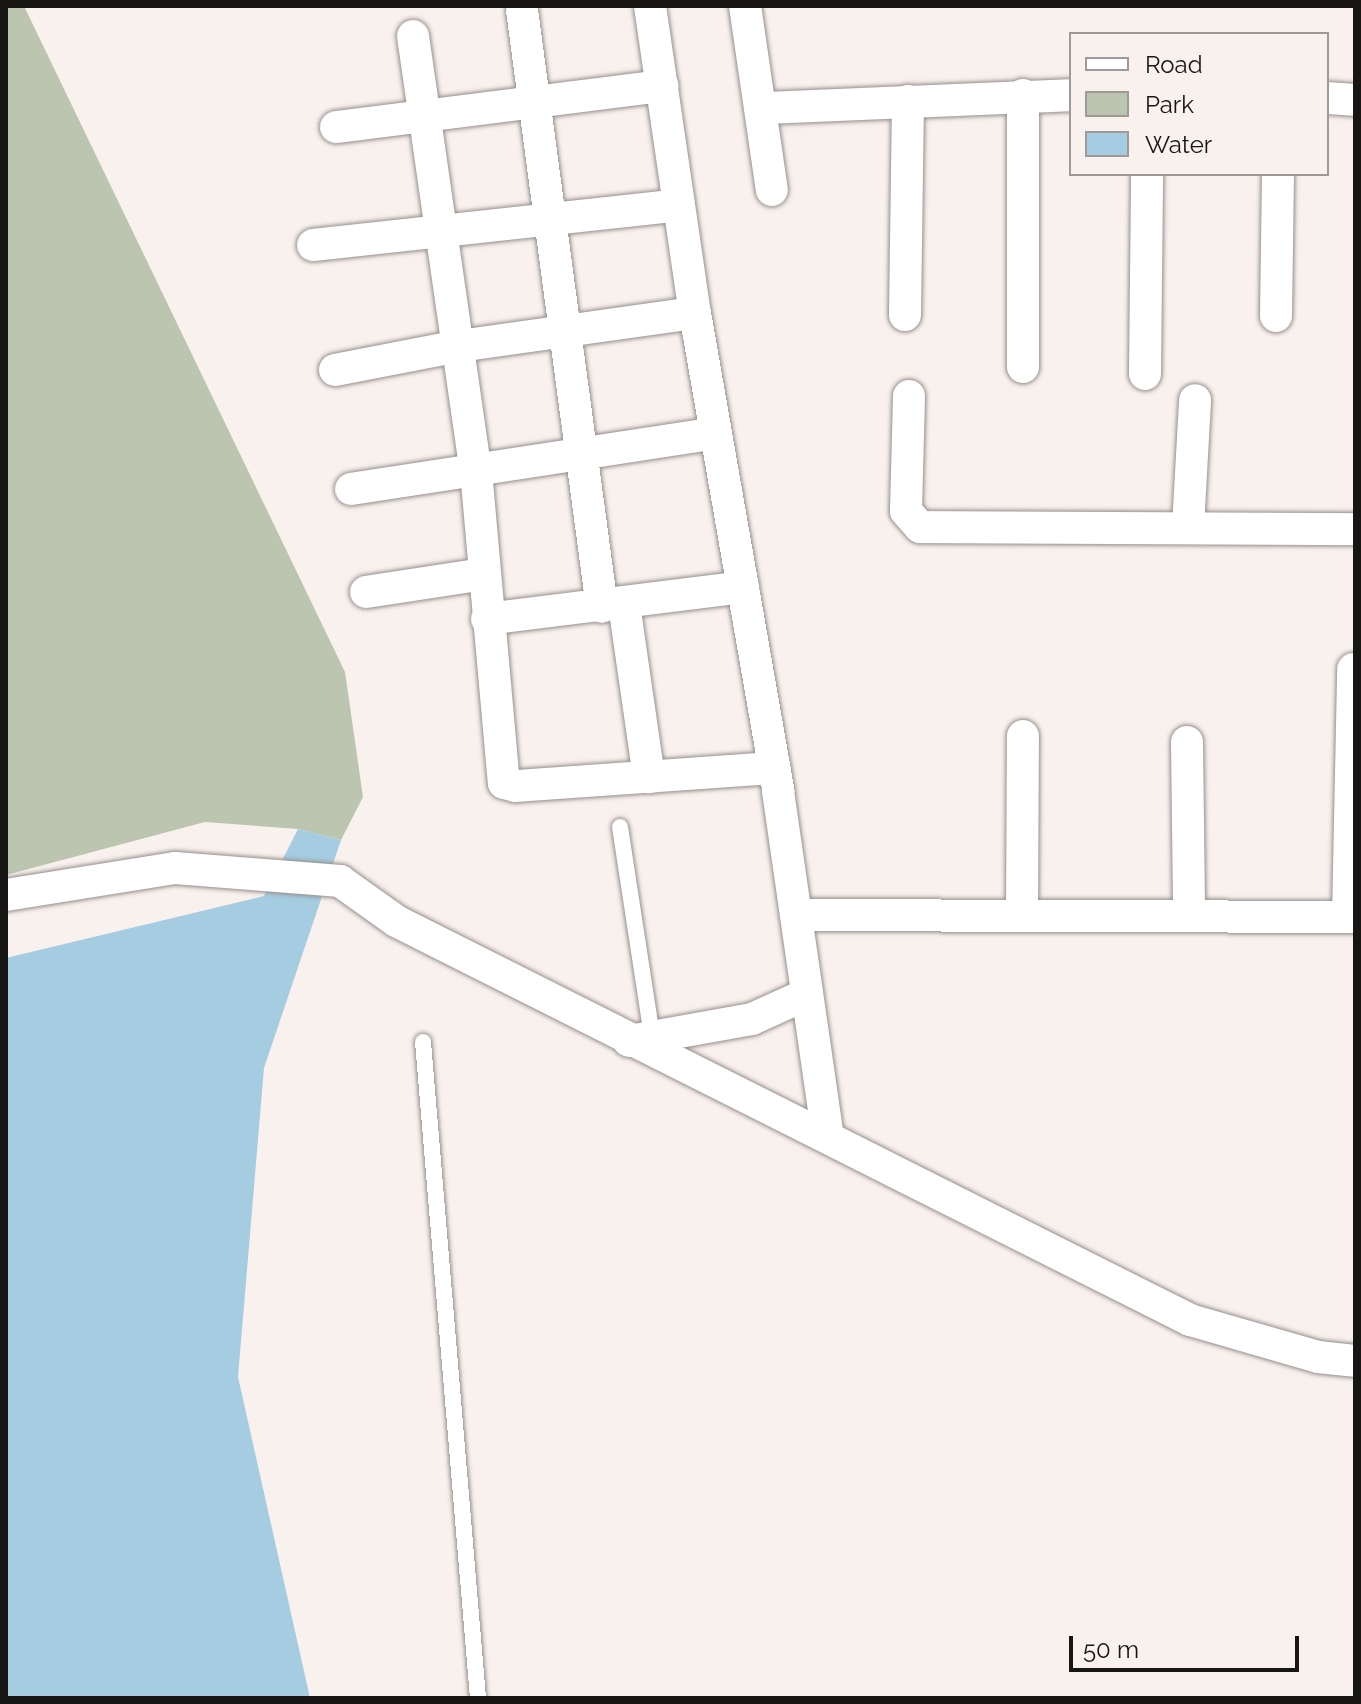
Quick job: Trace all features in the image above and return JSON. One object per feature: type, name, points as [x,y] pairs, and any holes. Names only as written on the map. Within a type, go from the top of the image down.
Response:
[{"type":"street","points":[[650,6],[695,313],[774,768],[828,1136]]},
{"type":"street","points":[[745,6],[764,108],[772,190]]},
{"type":"street","points":[[522,10],[584,453],[649,777]]},
{"type":"street","points":[[413,36],[422,116],[443,231],[476,471],[504,783],[774,768]]},
{"type":"street","points":[[336,127],[662,86]]},
{"type":"street","points":[[1023,95],[1023,367]]},
{"type":"street","points":[[764,108],[1069,95]]},
{"type":"street","points":[[1329,98],[1355,100]]},
{"type":"street","points":[[905,315],[908,101]]},
{"type":"street","points":[[1145,374],[1147,176]]},
{"type":"street","points":[[1276,316],[1278,176]]},
{"type":"street","points":[[313,245],[679,205]]},
{"type":"street","points":[[335,370],[459,346],[695,313]]},
{"type":"street","points":[[909,396],[906,511],[920,527],[1355,529]]},
{"type":"street","points":[[1188,527],[1195,400]]},
{"type":"street","points":[[351,489],[715,433]]},
{"type":"street","points":[[366,592],[484,574]]},
{"type":"street","points":[[487,619],[613,606],[743,587]]},
{"type":"street","points":[[796,915],[1352,917],[1353,669]]},
{"type":"street","points":[[1022,915],[1023,736]]},
{"type":"street","points":[[1187,742],[1189,916]]},
{"type":"street","points":[[6,895],[175,868],[340,881],[396,921],[641,1038],[1190,1320],[1318,1357],[1355,1361]]},
{"type":"street","points":[[641,1038],[752,1019],[807,994]]},
{"type":"lane","points":[[620,827],[641,1038]]},
{"type":"lane","points":[[423,1042],[478,1698]]},
{"type":"green space","points":[[6,6],[24,6],[345,672],[363,797],[341,840],[298,829],[205,822],[6,875]]},
{"type":"water","points":[[298,829],[341,840],[264,1068],[238,1377],[310,1698],[6,1698],[6,958],[264,896]]}]
